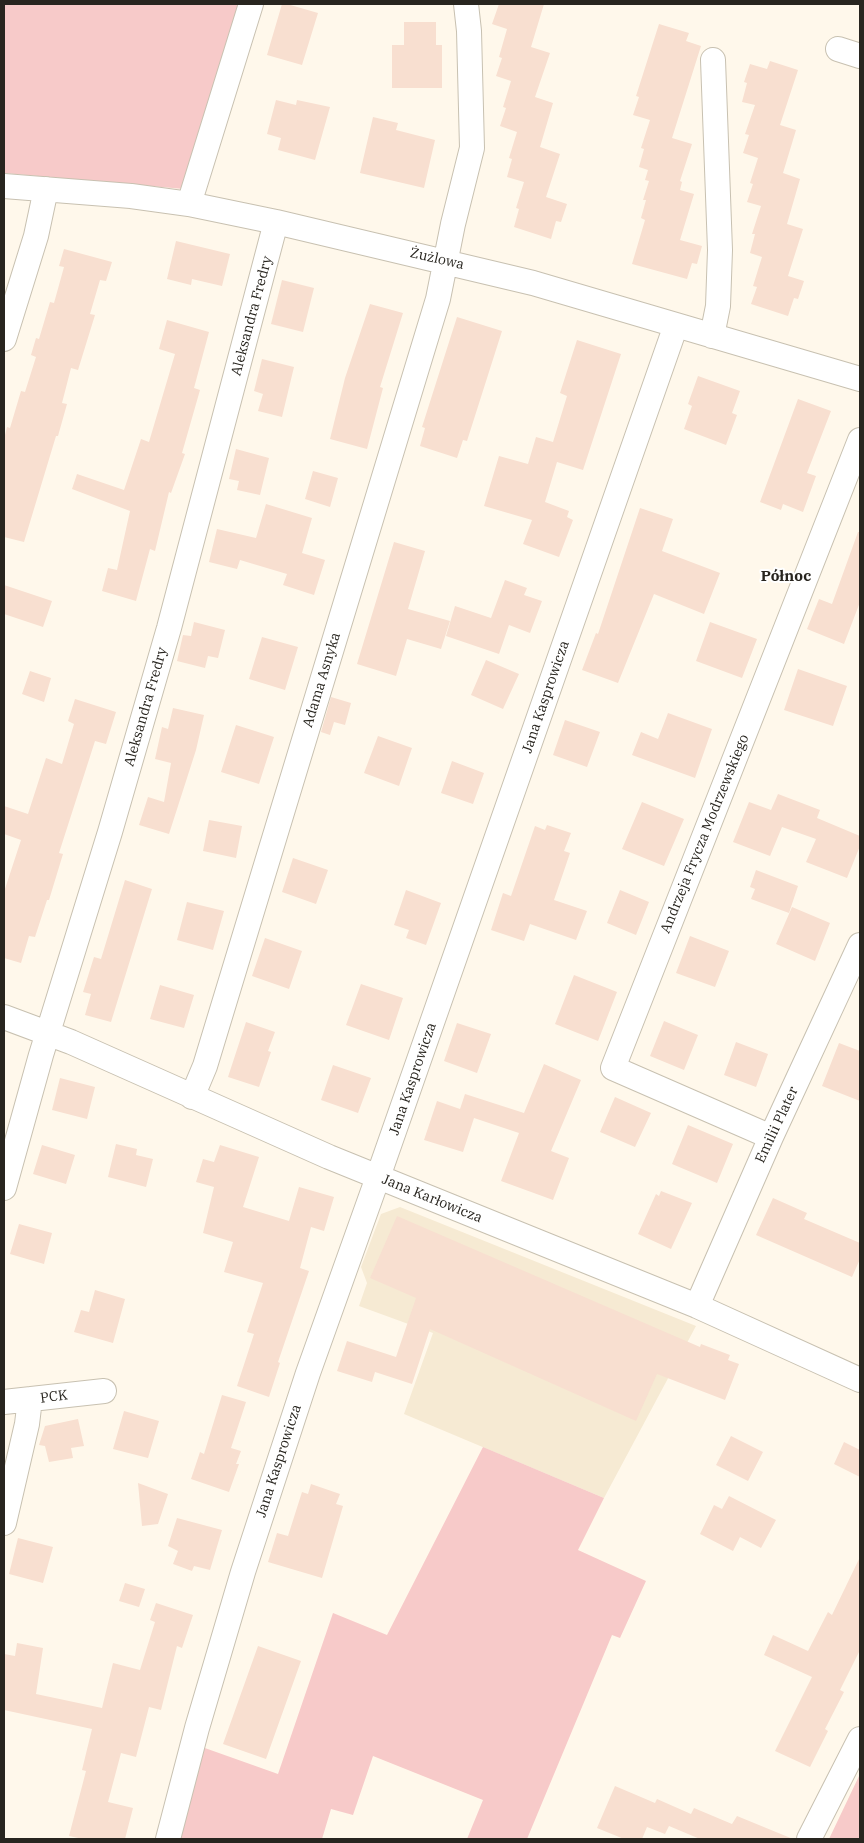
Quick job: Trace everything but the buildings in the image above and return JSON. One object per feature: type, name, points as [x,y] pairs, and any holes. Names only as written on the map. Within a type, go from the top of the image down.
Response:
[{"type":"street","points":[[189,204],[251,4]]},
{"type":"street","name":"Adama Asnyka","points":[[192,1097],[205,1066],[438,299],[453,224],[472,148],[469,31],[466,4]]},
{"type":"street","points":[[712,336],[718,306],[720,250],[713,60]]},
{"type":"street","name":"Żużlowa","points":[[4,186],[131,196],[189,204],[276,222],[533,283],[860,379]]},
{"type":"street","points":[[4,339],[36,236],[46,189]]},
{"type":"street","name":"Aleksandra Fredry","points":[[4,1188],[48,1032],[110,832],[168,628],[276,222]]},
{"type":"street","name":"Jana Kasprowicza","points":[[168,1839],[197,1728],[243,1572],[308,1372],[676,325]]},
{"type":"street","name":"Andrzeja Frycza Modrzewskiego","points":[[771,1137],[612,1068],[860,440]]},
{"type":"street","name":"Emilii Plater","points":[[697,1306],[771,1137],[860,945]]},
{"type":"street","name":"Jana Karłowicza","points":[[4,1017],[48,1032],[192,1097],[378,1177],[697,1306],[860,1380]]},
{"type":"street","name":"PCK","points":[[4,1402],[104,1391]]},
{"type":"street","points":[[4,1523],[27,1424],[30,1399]]},
{"type":"street","points":[[809,1839],[860,1739]]},
{"type":"shaded area","points":[[4,4],[242,4],[184,189],[4,173]]},
{"type":"shaded area","points":[[400,1207],[696,1326],[604,1498],[404,1414],[433,1333],[359,1306],[367,1283],[361,1267],[381,1214]]},
{"type":"shaded area","points":[[483,1447],[604,1498],[578,1550],[646,1581],[620,1638],[612,1635],[527,1839],[467,1839],[483,1800],[373,1756],[353,1815],[331,1809],[322,1839],[175,1839],[202,1747],[278,1774],[333,1613],[387,1635]]},
{"type":"shaded area","points":[[860,1774],[860,1839],[829,1839]]},
{"type":"district","name":"Północ","points":[[786,577]]}]
